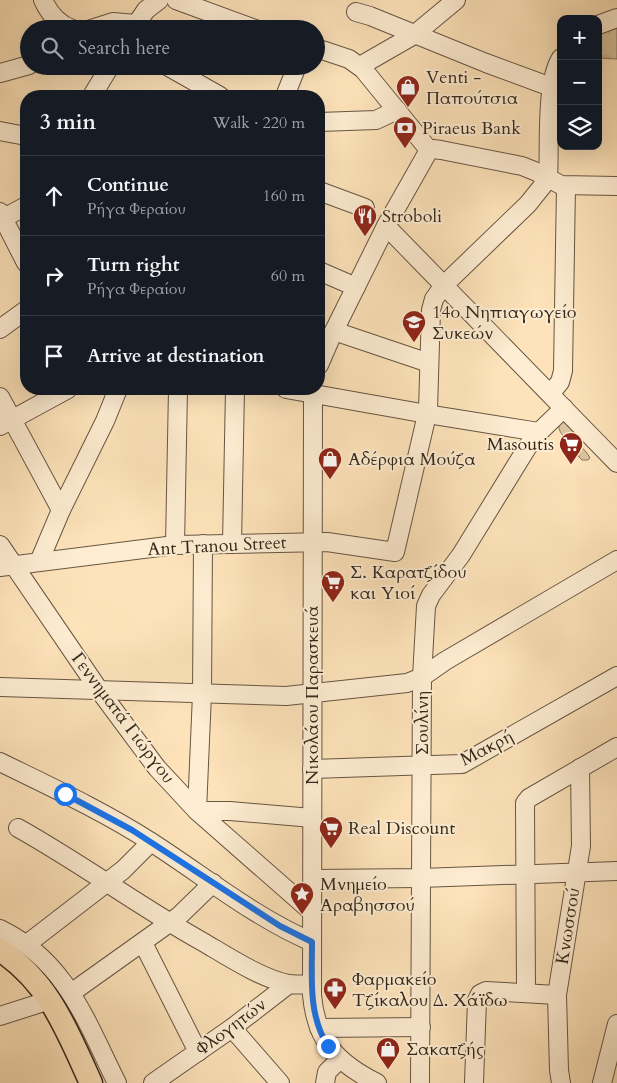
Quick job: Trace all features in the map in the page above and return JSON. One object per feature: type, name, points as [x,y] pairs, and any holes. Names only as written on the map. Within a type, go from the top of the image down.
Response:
[{"type":"main road","points":[[0,950],[60,997],[92,1083]]},
{"type":"street","points":[[43,0],[57,20]]},
{"type":"street","points":[[138,20],[146,10],[159,0]]},
{"type":"street","points":[[176,0],[230,20]]},
{"type":"street","points":[[360,66],[414,35],[456,0]]},
{"type":"street","points":[[356,12],[552,88]]},
{"type":"street","points":[[602,24],[617,18]]},
{"type":"street","points":[[325,51],[346,58],[360,66],[429,150]]},
{"type":"street","points":[[427,414],[432,304],[436,294],[528,204],[548,179],[552,88],[556,55]]},
{"type":"street","points":[[0,73],[20,67]]},
{"type":"street","points":[[96,90],[105,75]]},
{"type":"street","points":[[183,75],[209,90]]},
{"type":"street","points":[[287,90],[293,75]]},
{"type":"street","points":[[325,122],[376,120],[397,110]]},
{"type":"street","points":[[0,131],[20,135]]},
{"type":"street","points":[[429,150],[433,149],[516,164],[535,171],[554,183],[566,186],[617,186]]},
{"type":"street","points":[[429,150],[386,226],[356,287],[328,333],[429,363]]},
{"type":"street","points":[[550,394],[560,382],[562,371],[566,186]]},
{"type":"street","points":[[325,193],[365,208]]},
{"type":"street","points":[[20,209],[1,217],[20,252]]},
{"type":"street","points":[[386,226],[617,463]]},
{"type":"street","points":[[325,274],[356,287]]},
{"type":"street","points":[[0,329],[20,314]]},
{"type":"street","points":[[325,393],[427,414],[539,432]]},
{"type":"street","points":[[6,422],[57,395]]},
{"type":"street","points":[[39,562],[61,510],[115,395]]},
{"type":"street","points":[[175,545],[178,395]]},
{"type":"street","points":[[232,544],[234,395]]},
{"type":"street","name":"Νικολάου Παρασκευά","points":[[313,395],[313,1003],[319,1028],[326,1042],[340,1059],[353,1070],[377,1083]]},
{"type":"street","points":[[0,397],[6,422],[61,510]]},
{"type":"street","name":"Σουλίνη","points":[[420,1083],[422,677],[425,610],[428,600],[461,555],[533,438],[564,408]]},
{"type":"street","name":"Ant Tranou Street","points":[[7,566],[175,545],[313,541],[334,542],[395,552],[427,414]]},
{"type":"street","points":[[203,544],[202,694],[197,811],[230,811],[312,818]]},
{"type":"street","name":"Γεννηματά Γιώργου","points":[[0,545],[7,566],[147,756],[168,781],[197,811],[312,912]]},
{"type":"street","points":[[0,687],[286,696],[407,682],[422,677],[445,661],[617,560]]},
{"type":"street","name":"Μακρή","points":[[312,769],[422,767],[462,764],[617,676]]},
{"type":"street","points":[[526,993],[526,801],[617,747]]},
{"type":"street","points":[[0,762],[65,794],[151,842],[280,926],[312,942]]},
{"type":"street","name":"Κνωσσού","points":[[561,1083],[556,995],[581,843],[580,768]]},
{"type":"street","points":[[18,828],[170,924],[248,967],[289,984],[312,985]]},
{"type":"street","points":[[27,944],[130,865],[151,842]]},
{"type":"street","points":[[313,879],[421,878],[617,871]]},
{"type":"street","points":[[0,1016],[60,997],[170,924],[195,903],[213,883]]},
{"type":"street","points":[[0,930],[27,944],[49,964],[60,997],[116,1083]]},
{"type":"street","points":[[142,943],[198,1052]]},
{"type":"street","name":"Φλογητών","points":[[152,1083],[232,1028],[289,984]]},
{"type":"street","points":[[474,1083],[478,996],[486,991],[556,995]]},
{"type":"street","points":[[602,1083],[617,1024]]},
{"type":"street","points":[[319,1028],[421,1027]]},
{"type":"street","points":[[232,1028],[280,1083]]},
{"type":"street","points":[[325,1083],[327,1072],[340,1059]]},
{"type":"green space","points":[[617,23],[617,59],[602,58],[602,31]]},
{"type":"green space","points":[[562,420],[581,439],[580,441],[563,435],[558,422]]},
{"type":"green space","points":[[568,442],[581,447],[590,458],[582,460],[576,454],[573,454],[566,447]]},
{"type":"place","name":"Venti - Παπούτσια","points":[[408,108]]},
{"type":"place","name":"Piraeus Bank","points":[[405,149]]},
{"type":"place","name":"Stroboli","points":[[365,237]]},
{"type":"place","name":"14ο Νηπιαγωγείο Συκεών","points":[[414,343]]},
{"type":"place","name":"Masoutis","points":[[571,465]]},
{"type":"place","name":"Αδέρφια Μούζα","points":[[330,480]]},
{"type":"place","name":"Σ. Καρατζίδου και Υιοί","points":[[333,603]]},
{"type":"place","name":"Real Discount","points":[[331,849]]},
{"type":"place","name":"Μνημείο Αραβησσού","points":[[302,915]]},
{"type":"place","name":"Φαρμακείο Τζίκαλου Δ. Χάϊδω","points":[[335,1010]]},
{"type":"place","name":"Σακατζής","points":[[388,1070]]},
{"type":"route","points":[[65,794],[132,830],[280,926],[312,942],[313,1003],[317,1022],[328,1046]]}]
